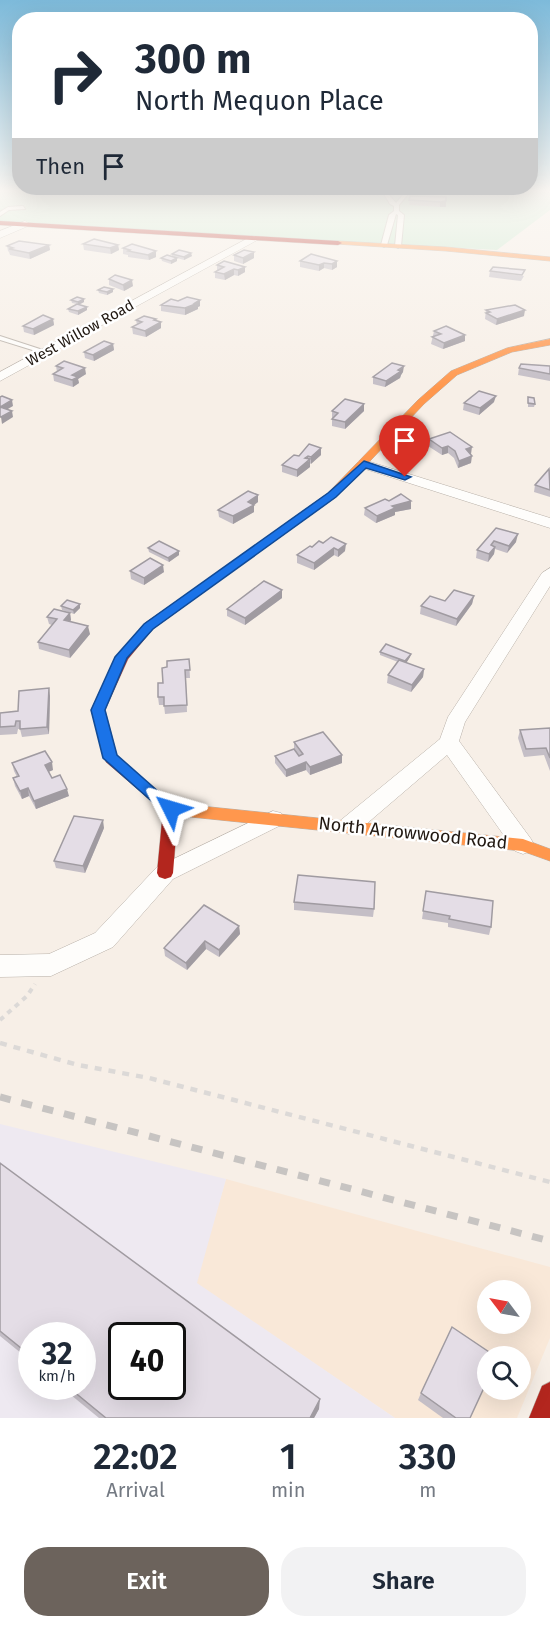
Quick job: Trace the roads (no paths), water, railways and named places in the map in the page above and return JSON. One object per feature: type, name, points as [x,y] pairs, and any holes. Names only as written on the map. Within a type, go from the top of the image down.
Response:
[{"type":"street","name":"West Willow Road","points":[[0,376],[222,256]]},
{"type":"street","points":[[517,256],[550,259]]},
{"type":"street","points":[[165,873],[171,809],[111,758],[98,710],[122,657],[149,626],[332,495],[421,402],[454,373],[510,350],[550,342]]},
{"type":"street","points":[[364,464],[550,523]]},
{"type":"street","points":[[349,826],[449,742],[455,722],[550,573]]},
{"type":"street","points":[[449,742],[523,844]]},
{"type":"street","name":"North Arrowwood Road","points":[[171,809],[523,844],[550,855]]},
{"type":"street","points":[[0,966],[51,965],[104,940],[165,873],[273,819]]},
{"type":"street","points":[[541,1418],[550,1394]]},
{"type":"lane","points":[[0,338],[44,352]]},
{"type":"railway","points":[[0,1097],[550,1241]]}]
